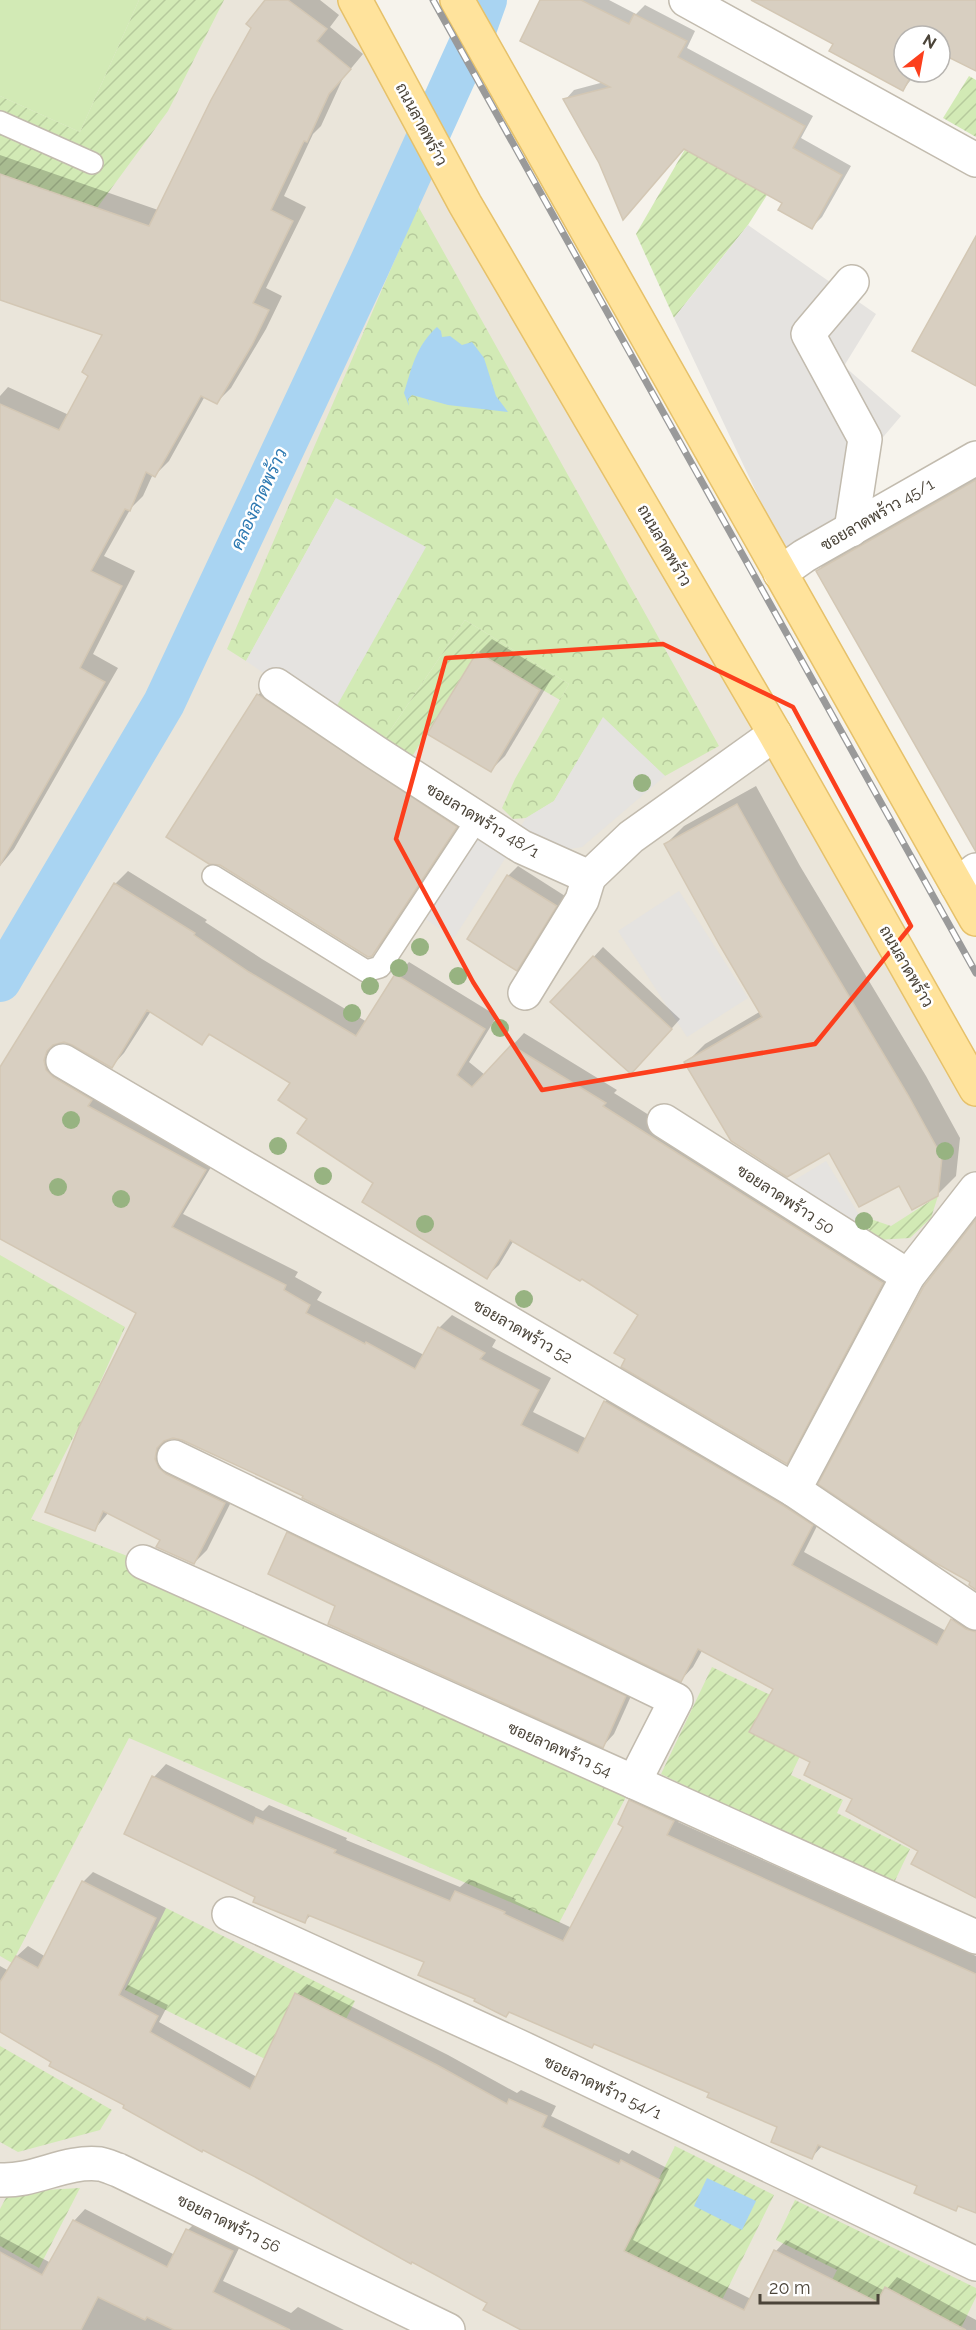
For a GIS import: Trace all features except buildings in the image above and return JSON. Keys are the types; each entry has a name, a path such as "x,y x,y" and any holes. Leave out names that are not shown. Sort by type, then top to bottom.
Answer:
{"main road":[{"name":"ถนนลาดพร้าว","path":"355,0 465,204 775,734 976,1089"},
{"path":"457,0 780,573 967,878 976,919"}],"street":[{"path":"686,0 976,160"},
{"path":"851,530 865,439 808,334 852,282"},
{"name":"ซอยลาดพร้าว 45/1","path":"780,573 804,556 976,458"},
{"name":"ซอยลาดพร้าว 48/1","path":"276,684 375,752 522,847 589,877"},
{"path":"525,993 582,900 589,877 631,837 775,734"},
{"name":"ซอยลาดพร้าว 52","path":"63,1061 794,1491 976,1613"},
{"name":"ซอยลาดพร้าว 50","path":"664,1121 908,1276"},
{"path":"794,1491 908,1276 976,1189"},
{"path":"174,1457 676,1700 634,1782"},
{"name":"ซอยลาดพร้าว 54","path":"142,1562 976,1937"},
{"name":"ซอยลาดพร้าว 54/1","path":"229,1914 518,2046 976,2264"},
{"name":"ซอยลาดพร้าว 56","path":"0,2180 14,2181 80,2164 100,2164 118,2170 448,2330"}],"lane":[{"path":"0,122 92,163"},
{"path":"213,876 366,971 374,970 380,967 478,818"}],"highlighted area":[{"path":"663,644 793,707 911,926 815,1044 542,1090 473,982 396,839 446,658"}],"shaded area":[{"path":"0,0 355,0 976,1089 976,2330 0,2330"},
{"path":"748,225 876,314 844,366 901,416 856,469 874,506 786,555 674,318"},
{"path":"336,498 426,547 330,718 246,661"},
{"path":"603,717 665,776 582,847 559,851 517,832 526,818 554,801"},
{"path":"460,827 506,857 454,938 407,907"},
{"path":"679,891 748,998 687,1037 618,931"},
{"path":"826,1161 871,1234 788,1184"}],"green space":[{"path":"0,0 139,0 80,132 0,96"},
{"path":"139,0 224,0 168,111 97,208 0,174 0,96 80,132"},
{"path":"969,76 976,80 976,137 943,118"},
{"path":"691,139 767,195 748,225 674,318 636,234"},
{"path":"418,206 719,746 665,776 603,718 554,801 526,818 513,819 502,808 515,779 569,684 465,620 377,750 330,718 336,498 246,661 227,649"},
{"path":"465,620 569,684 560,700 477,652 405,768 377,750"},
{"path":"938,1196 931,1218 910,1238 877,1240 856,1214 891,1226"},
{"path":"0,1255 125,1327 89,1407 31,1519 143,1562 634,1782 559,1923 129,1738 12,1963 0,1956"},
{"path":"712,1667 818,1718 791,1775 843,1800 837,1813 910,1849 892,1887 661,1774"},
{"path":"166,1908 355,2001 314,2083 125,1990"},
{"path":"0,2046 112,2110 100,2130 18,2152 0,2142"},
{"path":"675,2146 774,2195 722,2300 636,2293 589,2223 628,2242"},
{"path":"80,2188 39,2268 0,2246 0,2209 9,2192"},
{"path":"795,2200 976,2288 976,2297 960,2330 826,2292 837,2270 776,2240"}],"water":[{"path":"437,327 442,337 450,336 462,345 472,342 484,358 496,396 508,412 448,405 412,395 408,399 409,406 404,393 412,366 419,349"},
{"path":"707,2178 756,2201 742,2230 694,2206"}],"waterway":[{"name":"คลองลาดพร้าว","path":"0,981 164,703 369,266 472,39 486,0"}],"railway":[{"path":"433,0 976,973"}]}
